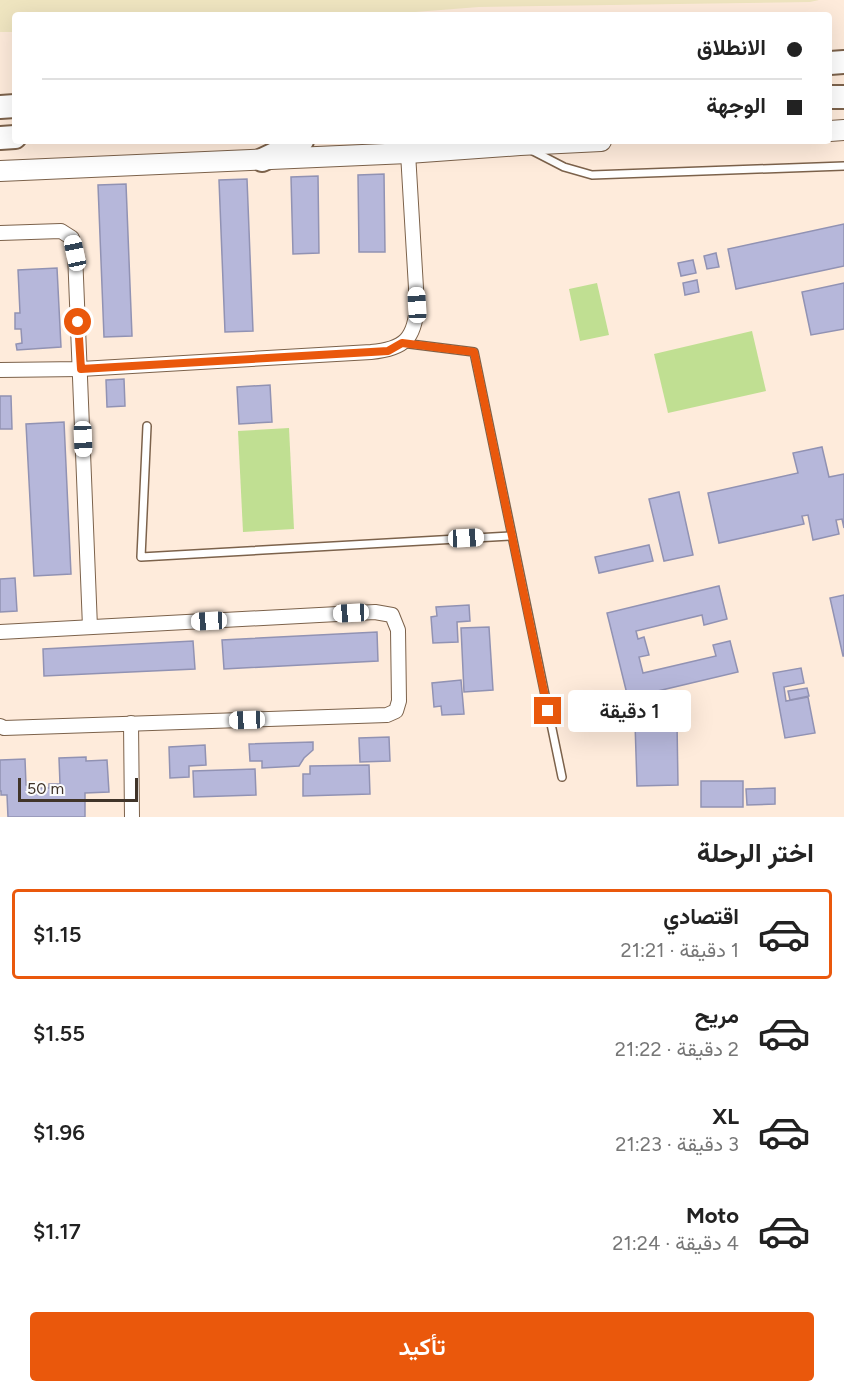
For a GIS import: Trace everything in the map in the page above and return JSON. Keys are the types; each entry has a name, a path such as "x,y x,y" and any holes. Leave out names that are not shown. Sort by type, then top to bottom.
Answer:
{"main road":[{"path":"262,160 296,144"}],"street":[{"path":"0,171 408,153 540,144"},
{"path":"0,370 81,369 388,351 410,335 416,323 417,305 408,153"},
{"path":"0,233 61,231 72,238 75,253 81,369 90,627"},
{"path":"0,632 375,612 392,615 398,630 399,701 396,711 387,716 3,728 0,726"},
{"path":"131,723 132,817"}],"lane":[{"path":"519,145 564,167 592,175 844,166"},
{"path":"402,343 474,352 561,777"},
{"path":"147,426 141,557 512,536"}],"green space":[{"path":"597,283 609,335 580,341 569,289"},
{"path":"752,331 766,391 668,413 654,354"},
{"path":"289,428 294,529 243,532 238,431"}],"sand":[{"path":"0,0 819,0 810,2 479,7 415,12 12,12 12,32 0,32"}],"building":[{"path":"384,174 385,252 359,252 358,175"},
{"path":"318,176 319,253 293,254 291,177"},
{"path":"247,179 253,331 225,332 219,180"},
{"path":"126,184 132,336 104,337 98,185"},
{"path":"844,224 844,266 736,289 728,249"},
{"path":"716,253 719,267 707,269 704,256"},
{"path":"693,260 696,273 681,276 678,263"},
{"path":"57,268 61,347 17,350 16,344 22,343 21,329 15,329 15,313 20,313 18,270"},
{"path":"697,280 699,292 685,295 683,283"},
{"path":"844,283 844,329 811,335 802,292"},
{"path":"124,379 125,406 107,407 106,380"},
{"path":"270,385 272,422 239,424 237,387"},
{"path":"0,396 11,396 12,429 0,429"},
{"path":"64,422 71,574 34,576 26,424"},
{"path":"822,447 829,477 844,474 844,528 842,519 836,520 839,534 813,540 808,515 802,516 804,524 719,543 708,493 798,473 793,453"},
{"path":"679,492 693,555 664,561 649,499"},
{"path":"649,545 653,561 599,573 595,557"},
{"path":"15,578 17,611 0,612 0,579"},
{"path":"719,586 727,619 704,625 702,615 636,631 638,639 644,637 649,655 639,657 643,673 716,656 713,645 730,641 738,672 628,698 607,613"},
{"path":"844,595 844,656 843,656 830,598"},
{"path":"469,605 470,621 457,622 458,642 433,643 431,617 437,616 436,607"},
{"path":"489,627 493,690 464,692 461,628"},
{"path":"377,632 378,661 224,669 222,640"},
{"path":"193,641 195,669 44,676 43,649"},
{"path":"801,668 804,683 784,687 786,701 808,697 815,733 785,738 773,673"},
{"path":"461,680 464,714 442,715 441,706 434,707 432,683"},
{"path":"807,688 809,696 790,700 788,691"},
{"path":"635,723 677,723 678,785 637,786"},
{"path":"389,737 390,761 360,762 359,738"},
{"path":"313,742 313,750 299,766 262,768 262,761 250,761 249,744"},
{"path":"205,745 206,765 189,766 189,777 170,778 169,747"},
{"path":"86,757 86,761 107,760 109,792 85,793 85,817 8,817 7,795 1,795 0,791 0,760 25,759 26,785 34,785 34,788 49,788 49,784 60,784 59,758"},
{"path":"369,765 370,794 303,796 303,774 310,774 310,766"},
{"path":"255,769 256,795 194,797 193,771"},
{"path":"701,781 743,781 743,807 701,807"},
{"path":"775,788 775,804 747,805 746,789"}],"route":[{"path":"78,322 81,369 388,351 402,343 474,352 548,711"}]}
